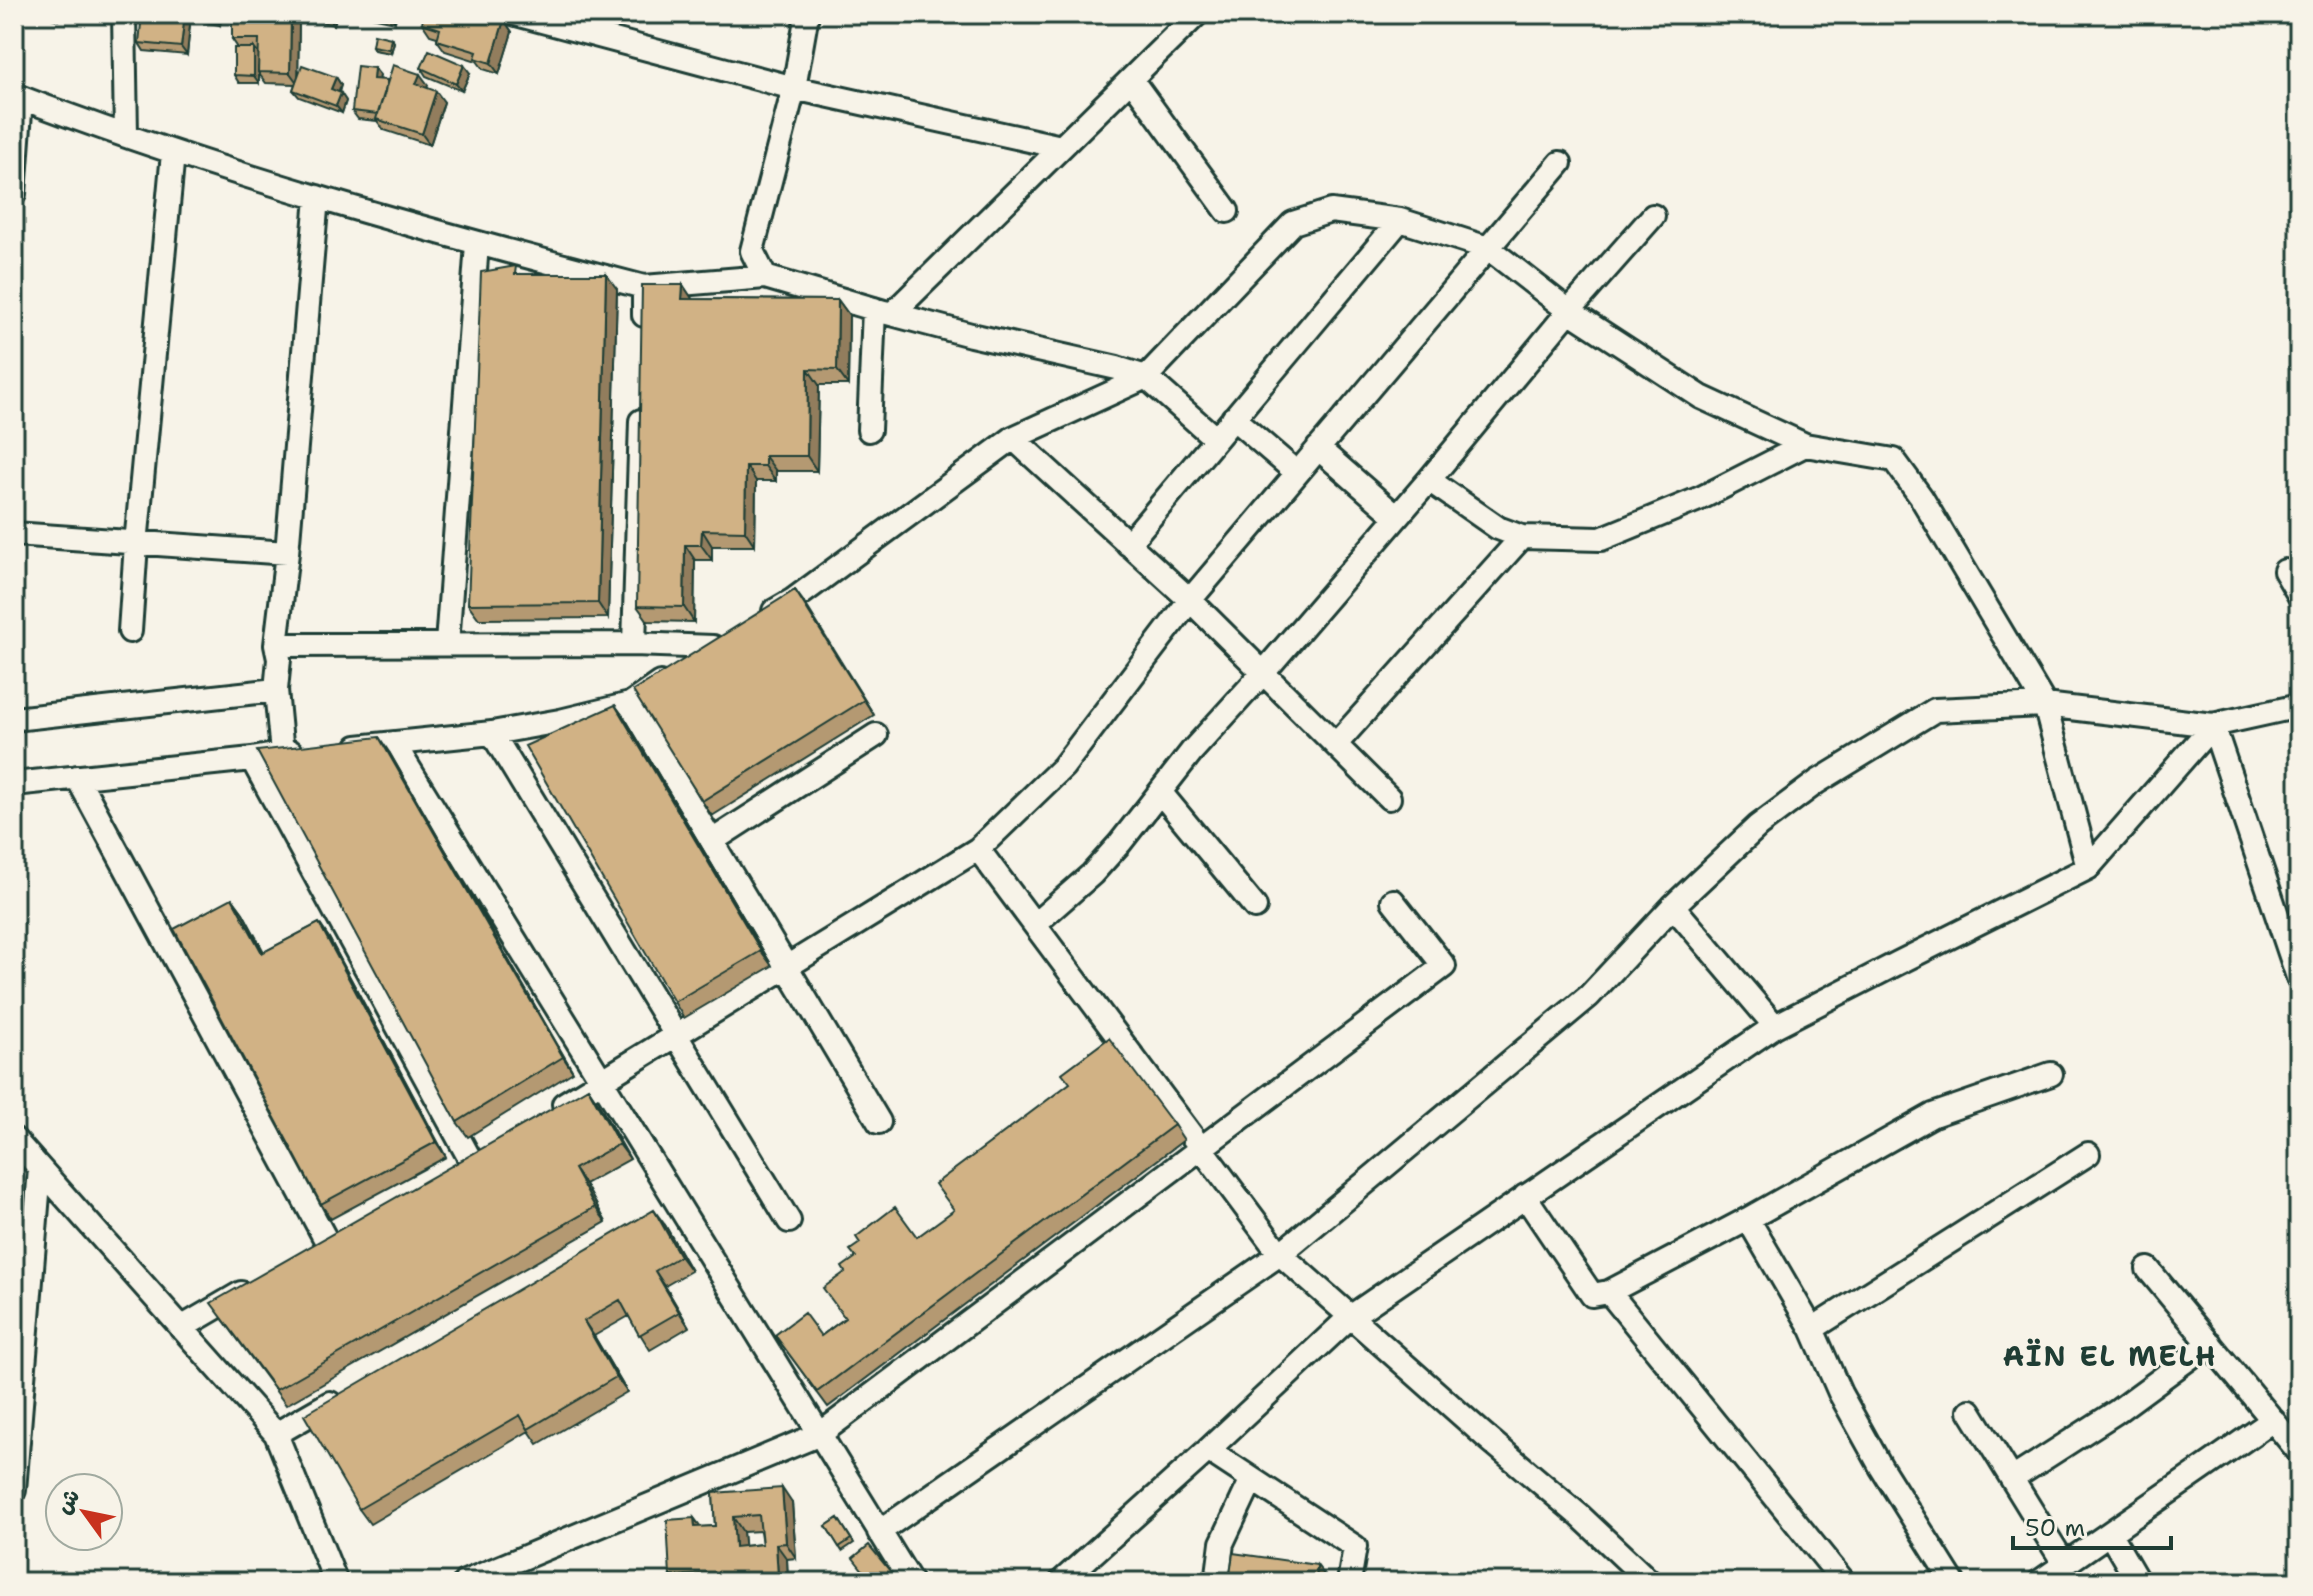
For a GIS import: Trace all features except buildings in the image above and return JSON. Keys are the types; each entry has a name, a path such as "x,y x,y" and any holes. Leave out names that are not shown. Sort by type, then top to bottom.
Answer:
{"street":[{"path":"124,14 126,135"},
{"path":"516,14 794,88 1061,147"},
{"path":"765,277 752,251 794,88 807,14"},
{"path":"869,430 884,311 1061,147 1197,14"},
{"path":"1131,79 1227,211"},
{"path":"14,194 18,96 173,153 317,197 477,244 644,287 765,277 971,335 1117,368 1146,377 1216,439"},
{"path":"130,631 173,153"},
{"path":"549,1112 978,849 1063,767 1190,600 1560,163"},
{"path":"282,753 276,690 279,659 276,645 287,553 317,197"},
{"path":"753,623 793,600 1013,438 1146,377 1293,223 1331,211 1400,220 1488,248 1569,311 1701,397 1805,445 1894,460 1921,497 2045,705 2088,868"},
{"path":"1035,924 1092,874 1192,751 1263,673 1653,216"},
{"path":"1128,544 1400,220"},
{"path":"447,644 477,244"},
{"path":"643,333 644,287"},
{"path":"634,644 641,395"},
{"path":"1233,418 1297,473"},
{"path":"1013,438 1190,600 1389,798"},
{"path":"1429,480 1498,528 1522,537 1601,539 1701,498 1805,445"},
{"path":"1318,448 1397,517"},
{"path":"14,534 287,553"},
{"path":"1336,744 1522,537"},
{"path":"2285,571 2299,595"},
{"path":"276,645 720,643 630,704 492,733 338,748"},
{"path":"14,719 276,690"},
{"path":"630,704 879,1122"},
{"path":"879,1532 1280,1254 1589,996 1673,906 1758,826 1817,782 1935,710 2045,705 2213,725 2299,706"},
{"path":"1061,1582 1350,1317 1775,1026 2088,868 2213,725"},
{"path":"2213,725 2299,980"},
{"path":"492,733 789,1221"},
{"path":"712,841 876,735"},
{"path":"394,744 602,1081 670,1204 820,1434 911,1582"},
{"path":"14,784 310,751"},
{"path":"252,759 470,1159"},
{"path":"77,777 327,1242"},
{"path":"1160,792 1255,907"},
{"path":"978,849 1280,1254 1580,1516 1650,1582"},
{"path":"465,1582 820,1434 1444,966 1393,901"},
{"path":"1673,906 1775,1026"},
{"path":"1525,1196 1592,1295 1609,1292 1748,1219 1933,1115 2051,1074"},
{"path":"14,1139 276,1434 336,1582"},
{"path":"1812,1329 2088,1154"},
{"path":"14,1490 20,1357 40,1169"},
{"path":"1748,1219 1812,1329 1840,1393 1881,1467 1953,1582"},
{"path":"2148,1269 2299,1452"},
{"path":"181,1328 261,1281"},
{"path":"1609,1292 1844,1582"},
{"path":"2012,1479 2116,1412 2210,1343"},
{"path":"276,1434 345,1394"},
{"path":"1970,1411 2065,1565"},
{"path":"2039,1582 2273,1420"},
{"path":"1208,1450 1355,1547 1349,1582"},
{"path":"1217,1582 1222,1543 1252,1479"},
{"path":"2110,1534 2138,1582"}],"district":[{"name":"AÏN EL MELH","path":"2110,1356"}]}
